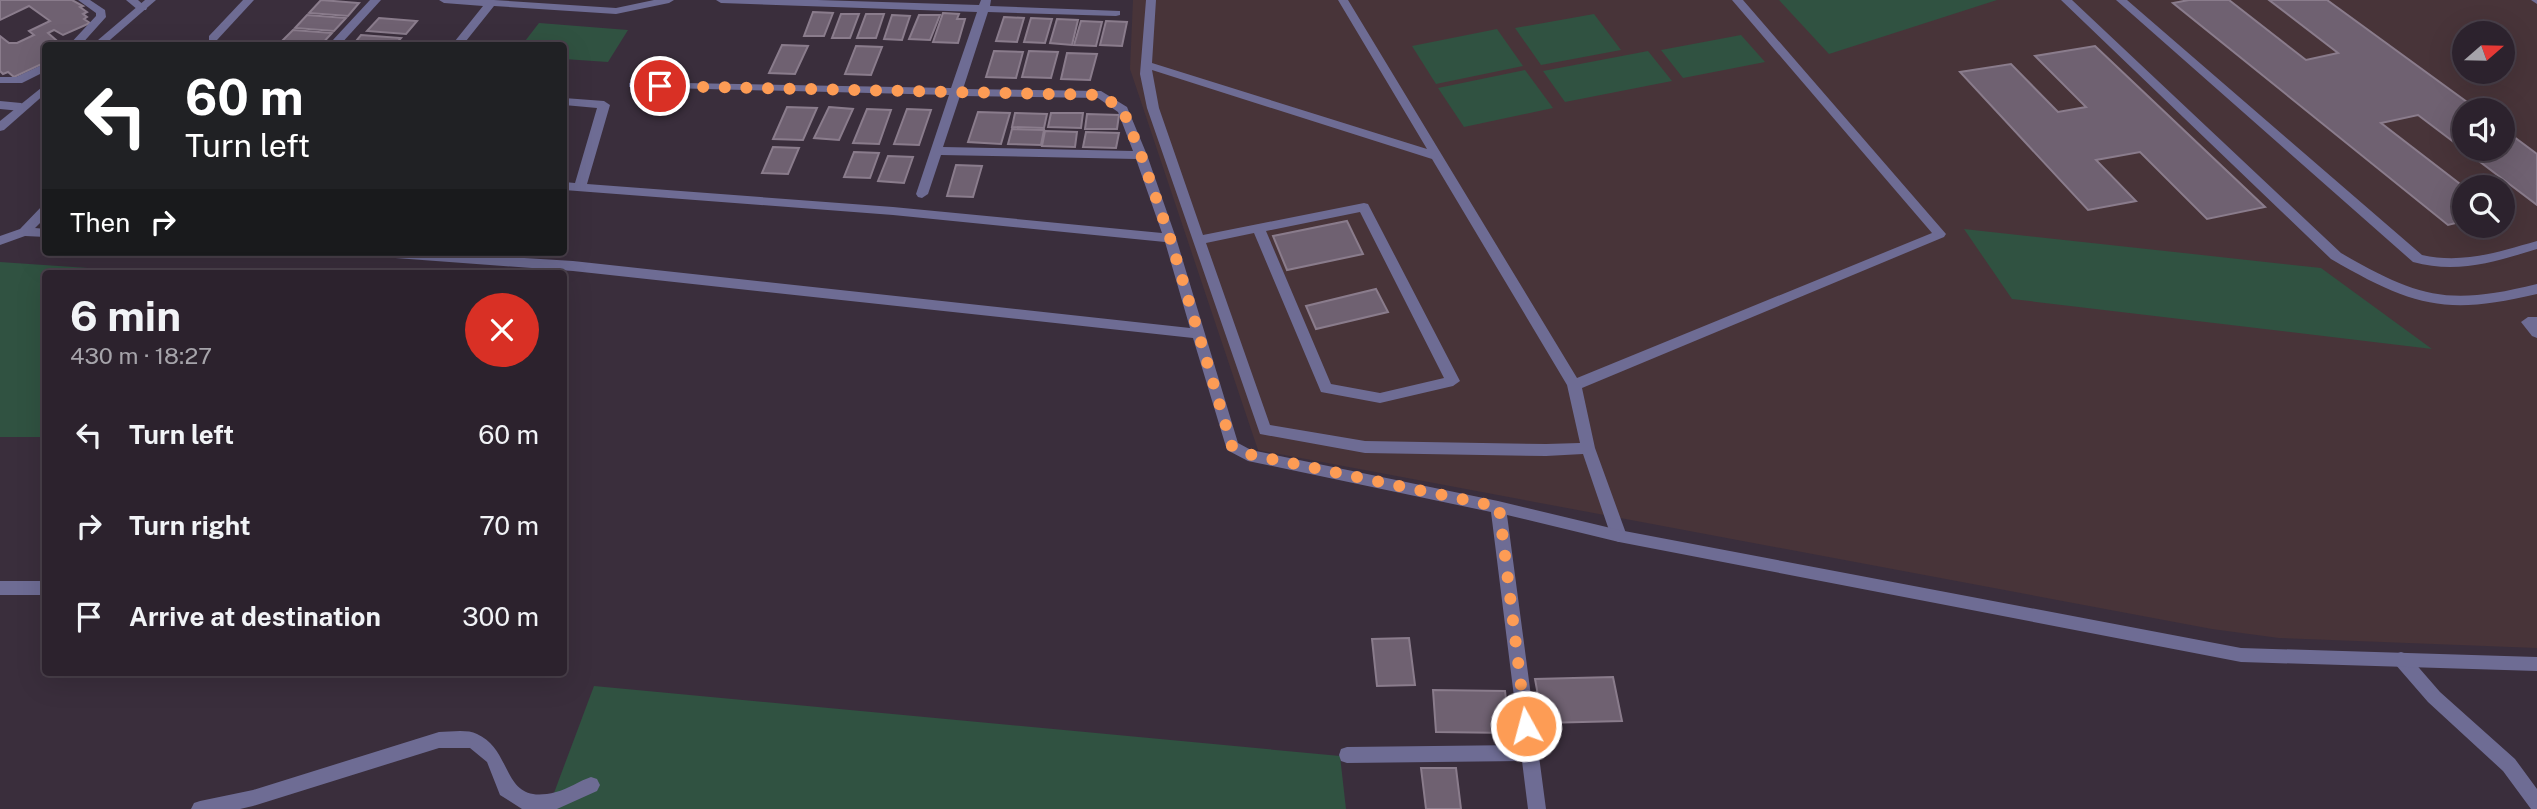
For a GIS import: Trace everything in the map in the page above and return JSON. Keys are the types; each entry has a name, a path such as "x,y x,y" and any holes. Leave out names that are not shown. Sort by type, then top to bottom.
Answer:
{"street":[{"path":"77,42 101,17 101,12 83,0"},
{"path":"131,0 147,4"},
{"path":"213,38 248,0"},
{"path":"337,42 376,0"},
{"path":"444,0 616,11 669,0"},
{"path":"721,0 985,4 1116,13"},
{"path":"1151,0 1147,65 1153,108 1265,430 1365,447 1546,450 1588,448"},
{"path":"1343,0 1574,385 1588,448 1619,536"},
{"path":"1574,385 1940,234 1737,0"},
{"path":"2066,0 2336,256 2377,281 2418,299 2461,303 2494,301 2537,289"},
{"path":"2121,0 2418,259 2443,266 2466,265 2537,246"},
{"path":"459,42 491,3"},
{"path":"101,42 147,4"},
{"path":"922,194 985,4"},
{"path":"1147,65 1436,156"},
{"path":"0,80 18,81 42,68"},
{"path":"633,85 955,94 1101,95 1123,110 1170,238 1232,446 1248,454 1499,507 1619,536 2241,655 2537,664"},
{"path":"0,127 42,90"},
{"path":"567,102 604,105 580,187"},
{"path":"0,105 21,107"},
{"path":"936,151 1141,155"},
{"path":"567,186 893,211 1170,238"},
{"path":"1199,240 1364,206 1453,381 1380,398 1326,388 1258,228"},
{"path":"24,232 42,213"},
{"path":"0,241 24,232 42,233"},
{"path":"420,256 573,266 1199,334"},
{"path":"2537,322 2528,322 2537,333"},
{"path":"1499,507 1537,809"},
{"path":"0,588 42,588"},
{"path":"2401,659 2434,696 2508,765 2537,803"},
{"path":"200,809 253,798 439,740 474,740 493,757 506,789 525,802 556,801 591,785"},
{"path":"1347,755 1530,753"}],"shaded area":[{"path":"1133,0 2537,0 2537,648 2279,638 2212,629 1258,450 1130,69"}],"green space":[{"path":"1779,0 1997,0 1829,54"},
{"path":"1594,14 1621,50 1541,65 1515,28"},
{"path":"539,23 628,30 608,62 567,59 567,42 524,42"},
{"path":"1497,29 1523,66 1436,84 1412,46"},
{"path":"1741,35 1765,62 1683,78 1661,50"},
{"path":"1648,51 1672,81 1565,102 1543,71"},
{"path":"1525,70 1553,108 1464,127 1438,88"},
{"path":"1964,229 2321,268 2432,349 2012,299"},
{"path":"0,262 117,270 42,270 42,437 0,437"},
{"path":"594,686 1340,756 1346,809 548,809"}],"building":[{"path":"0,0 72,0 83,6 80,7 87,12 83,14 87,17 84,19 90,23 63,35 54,30 48,33 58,42 42,42 42,64 14,77 8,72 3,74 0,71 0,36 9,43 17,43 34,35 29,31 50,21 29,6 0,20"},
{"path":"321,0 359,3 348,16 309,13"},
{"path":"2189,0 2229,0 2306,60 2338,53 2269,0 2327,0 2462,98 2452,98 2452,141 2418,115 2381,123 2452,178 2452,224 2448,225 2173,3"},
{"path":"813,12 833,13 824,36 804,36"},
{"path":"943,13 959,14 957,19 965,19 958,43 933,42"},
{"path":"841,14 859,14 850,38 832,38"},
{"path":"866,14 884,14 876,38 857,38"},
{"path":"307,15 346,18 334,31 295,28"},
{"path":"892,15 910,16 902,40 884,39"},
{"path":"919,15 940,15 930,40 909,39"},
{"path":"1004,17 1024,18 1017,42 996,41"},
{"path":"379,18 417,21 406,34 367,31"},
{"path":"1031,18 1052,19 1045,43 1024,42"},
{"path":"1057,19 1078,20 1072,45 1050,43"},
{"path":"1081,21 1102,22 1096,46 1074,45"},
{"path":"1106,21 1127,22 1122,46 1100,45"},
{"path":"293,30 332,33 324,42 281,42"},
{"path":"361,35 401,38 398,42 355,42"},
{"path":"782,45 808,46 795,74 769,73"},
{"path":"856,46 882,47 871,75 845,74"},
{"path":"2095,46 2265,207 2207,219 2140,152 2096,160 2136,201 2088,210 1960,72 2011,64 2058,112 2086,107 2035,56"},
{"path":"994,51 1023,52 1016,78 986,77"},
{"path":"1029,51 1058,52 1051,78 1022,77"},
{"path":"1067,53 1097,54 1090,80 1061,79"},
{"path":"787,107 817,108 803,140 773,139"},
{"path":"829,107 853,109 839,140 814,138"},
{"path":"867,109 891,110 879,144 853,143"},
{"path":"907,109 931,110 919,145 894,144"},
{"path":"978,112 1010,113 1001,144 968,142"},
{"path":"1015,113 1047,114 1044,128 1012,127"},
{"path":"1051,113 1083,113 1081,128 1048,127"},
{"path":"1087,114 1119,115 1117,129 1085,129"},
{"path":"1012,129 1044,130 1041,145 1008,144"},
{"path":"1045,131 1077,132 1075,147 1042,146"},
{"path":"1086,132 1119,133 1116,148 1083,147"},
{"path":"2515,138 2537,154 2537,205 2515,188 2515,175 2497,175 2479,161 2515,161"},
{"path":"773,147 799,148 788,174 762,173"},
{"path":"854,152 879,153 870,178 844,177"},
{"path":"888,156 913,157 904,183 878,181"},
{"path":"956,165 982,166 973,197 947,196"},
{"path":"1347,221 1363,254 1287,270 1273,236"},
{"path":"1376,289 1388,312 1316,329 1306,306"},
{"path":"1409,638 1415,685 1377,686 1372,639"},
{"path":"1613,677 1622,721 1543,723 1535,679"},
{"path":"1433,690 1505,691 1510,733 1436,732"},
{"path":"1421,768 1456,768 1461,809 1426,809"}],"route":[{"path":"660,86 1101,95 1123,110 1170,238 1232,446 1248,454 1499,507 1526,726"}]}
